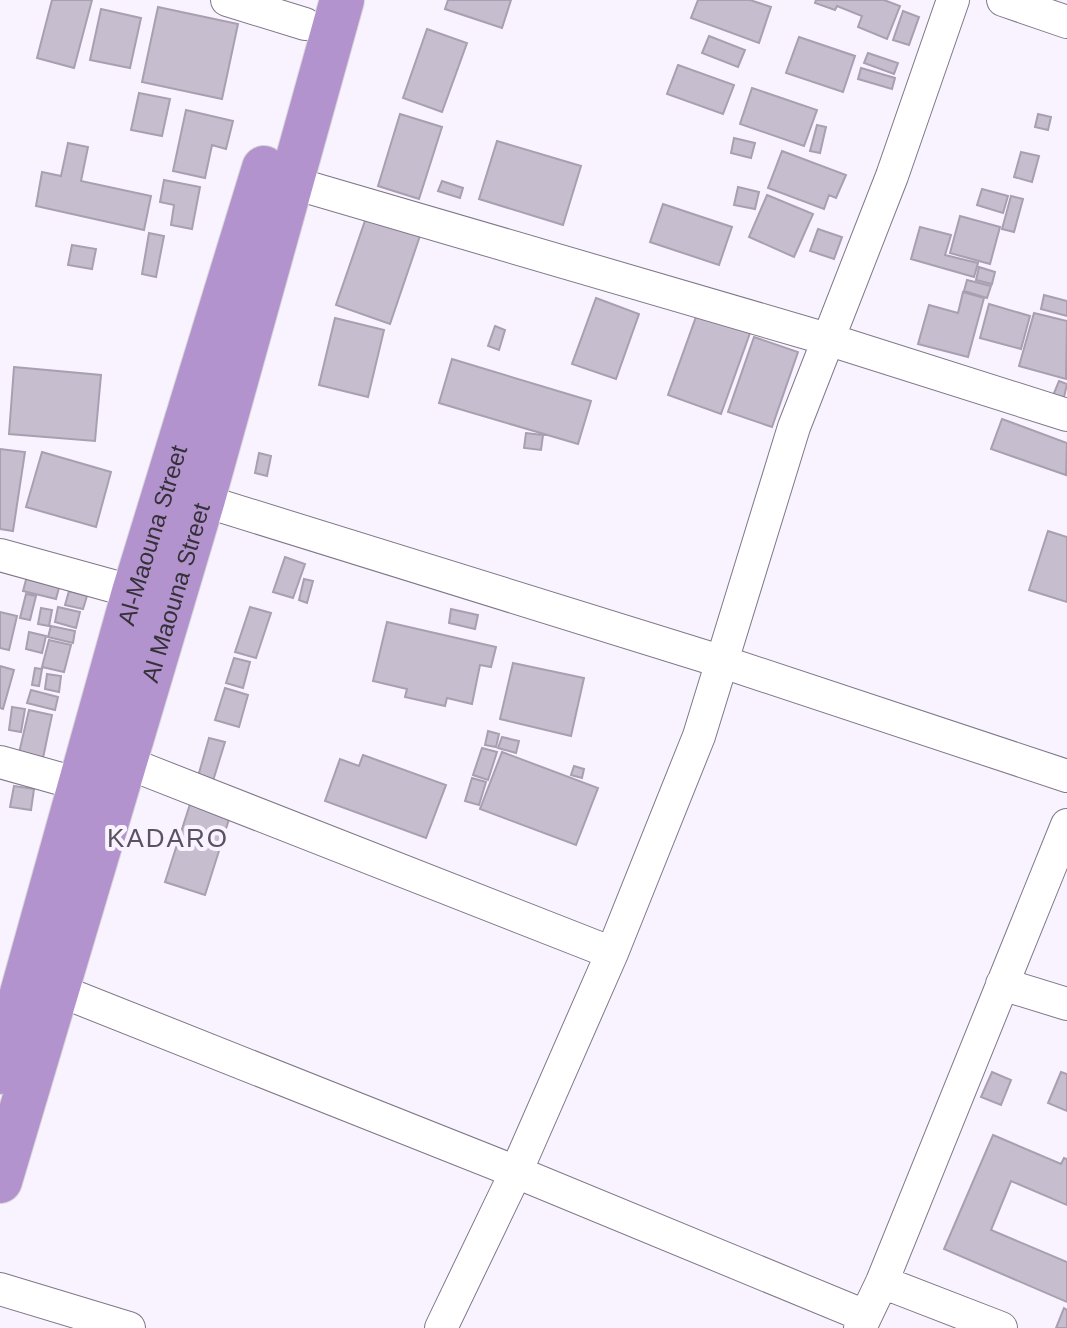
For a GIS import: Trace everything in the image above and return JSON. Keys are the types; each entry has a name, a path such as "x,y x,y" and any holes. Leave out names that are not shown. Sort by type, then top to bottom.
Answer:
{"highway":[{"name":"Al Maouna Street","path":"0,1181 13,1066 28,980 125,762 184,494 290,182 342,0"},
{"name":"Al-Maouna Street","path":"28,980 79,784 134,592 184,494 308,12"}],"street":[{"path":"227,0 308,12"},
{"path":"441,1328 516,1172 612,953 699,736 776,480 827,339 892,176 953,0"},
{"path":"1003,0 1067,22"},
{"path":"290,182 827,339 1067,415"},
{"path":"184,494 723,662 1067,776"},
{"path":"0,555 134,592"},
{"path":"0,762 79,784"},
{"path":"125,762 612,953"},
{"path":"28,980 516,1172 862,1322 882,1282 1067,825"},
{"path":"1002,984 1067,1004"},
{"path":"882,1282 1001,1328"},
{"path":"0,1289 129,1328"}],"building":[{"path":"52,0 92,0 74,68 37,58"},
{"path":"448,0 511,0 502,28 445,9"},
{"path":"698,0 750,0 771,7 759,43 691,18"},
{"path":"816,0 884,0 900,6 887,39 858,27 862,16 837,6 835,10 815,3"},
{"path":"158,7 238,24 222,99 142,82"},
{"path":"101,9 141,18 130,68 90,60"},
{"path":"903,11 919,17 909,45 893,40"},
{"path":"427,29 467,43 442,112 403,98"},
{"path":"709,36 745,50 738,67 702,53"},
{"path":"799,37 855,56 843,92 786,73"},
{"path":"868,53 898,63 894,74 864,63"},
{"path":"678,65 734,85 723,114 667,94"},
{"path":"861,68 895,78 892,89 858,79"},
{"path":"752,88 817,110 804,146 740,124"},
{"path":"139,93 170,99 162,136 131,130"},
{"path":"186,110 233,121 226,149 212,145 205,178 173,171"},
{"path":"400,114 442,127 419,199 378,186"},
{"path":"1038,114 1051,117 1048,130 1035,127"},
{"path":"817,125 826,127 820,153 810,151"},
{"path":"734,138 755,143 751,158 731,153"},
{"path":"497,141 581,166 563,225 479,199"},
{"path":"68,143 88,147 81,181 151,196 144,230 36,206 42,172 61,176"},
{"path":"782,151 846,175 836,198 829,195 824,209 768,188"},
{"path":"1021,152 1039,156 1032,182 1014,177"},
{"path":"164,180 200,187 192,229 171,225 174,205 160,202"},
{"path":"442,181 463,188 460,198 438,191"},
{"path":"738,187 759,192 755,209 734,205"},
{"path":"982,189 1008,196 1003,213 977,205"},
{"path":"767,195 813,214 794,257 749,237"},
{"path":"1011,196 1023,199 1014,232 1002,229"},
{"path":"663,204 732,227 719,265 650,242"},
{"path":"368,212 422,230 390,324 336,305"},
{"path":"960,216 1000,227 990,264 950,253"},
{"path":"920,227 951,235 945,255 978,263 974,277 911,259"},
{"path":"818,229 842,237 834,259 810,251"},
{"path":"149,233 164,236 156,277 142,274"},
{"path":"72,245 96,249 92,269 68,265"},
{"path":"979,267 995,272 992,284 976,280"},
{"path":"967,280 991,286 987,298 964,291"},
{"path":"963,292 984,298 968,357 918,344 929,305 958,313"},
{"path":"1044,295 1067,301 1067,316 1041,309"},
{"path":"596,298 639,314 616,379 572,364"},
{"path":"989,304 1030,316 1021,349 980,338"},
{"path":"1034,313 1067,321 1066,379 1019,366"},
{"path":"697,314 750,333 721,414 668,395"},
{"path":"335,318 384,330 368,397 319,385"},
{"path":"495,326 505,330 499,350 488,346"},
{"path":"754,337 798,352 772,427 728,412"},
{"path":"452,359 591,401 578,444 439,403"},
{"path":"14,367 101,375 95,441 9,434"},
{"path":"1059,381 1067,384 1063,402 1052,398"},
{"path":"1002,419 1067,443 1066,475 991,449"},
{"path":"526,433 543,435 541,450 524,448"},
{"path":"0,449 25,452 13,531 0,529"},
{"path":"42,452 111,472 96,527 26,507"},
{"path":"259,453 271,456 267,476 255,473"},
{"path":"1048,531 1067,537 1067,602 1029,590"},
{"path":"285,557 305,564 293,598 273,592"},
{"path":"27,576 60,584 56,599 23,591"},
{"path":"304,579 313,581 307,603 299,600"},
{"path":"69,591 87,596 83,609 65,605"},
{"path":"26,594 36,596 30,620 20,618"},
{"path":"58,607 80,612 76,628 55,622"},
{"path":"250,607 271,613 256,658 235,652"},
{"path":"41,608 52,610 49,626 38,624"},
{"path":"451,609 478,615 475,629 449,623"},
{"path":"0,612 17,616 9,650 0,648"},
{"path":"387,622 496,647 491,667 480,665 472,704 447,698 445,706 405,697 407,689 373,681"},
{"path":"51,626 75,631 73,643 48,637"},
{"path":"29,632 46,636 42,653 26,649"},
{"path":"49,640 71,645 64,672 42,667"},
{"path":"234,658 250,662 243,688 226,683"},
{"path":"513,663 584,678 571,736 500,719"},
{"path":"0,666 14,670 3,709 0,708"},
{"path":"35,668 42,669 39,686 32,685"},
{"path":"47,674 61,676 59,692 45,689"},
{"path":"225,688 248,695 239,727 215,720"},
{"path":"31,690 58,697 55,710 27,703"},
{"path":"12,707 25,709 21,732 9,730"},
{"path":"29,710 52,715 43,758 19,753"},
{"path":"488,731 499,734 496,747 485,745"},
{"path":"502,737 519,741 516,753 498,748"},
{"path":"209,738 225,742 212,784 197,780"},
{"path":"482,748 497,752 488,780 473,775"},
{"path":"502,752 598,788 576,845 480,809"},
{"path":"363,755 446,785 426,838 325,801 340,759 359,766"},
{"path":"574,766 584,769 582,778 571,775"},
{"path":"472,778 486,782 479,805 465,801"},
{"path":"14,786 34,789 31,810 10,807"},
{"path":"191,801 231,813 205,895 165,882"},
{"path":"992,1072 1011,1080 1001,1105 981,1097"},
{"path":"1061,1072 1067,1074 1067,1111 1048,1103"},
{"path":"993,1135 1061,1164 1064,1158 1067,1159 1067,1205 1011,1181 991,1230 1067,1262 1067,1302 944,1249"},
{"path":"1064,1308 1067,1310 1067,1328 1056,1328"}],"district":[{"name":"KADARO","path":"168,838"}]}
